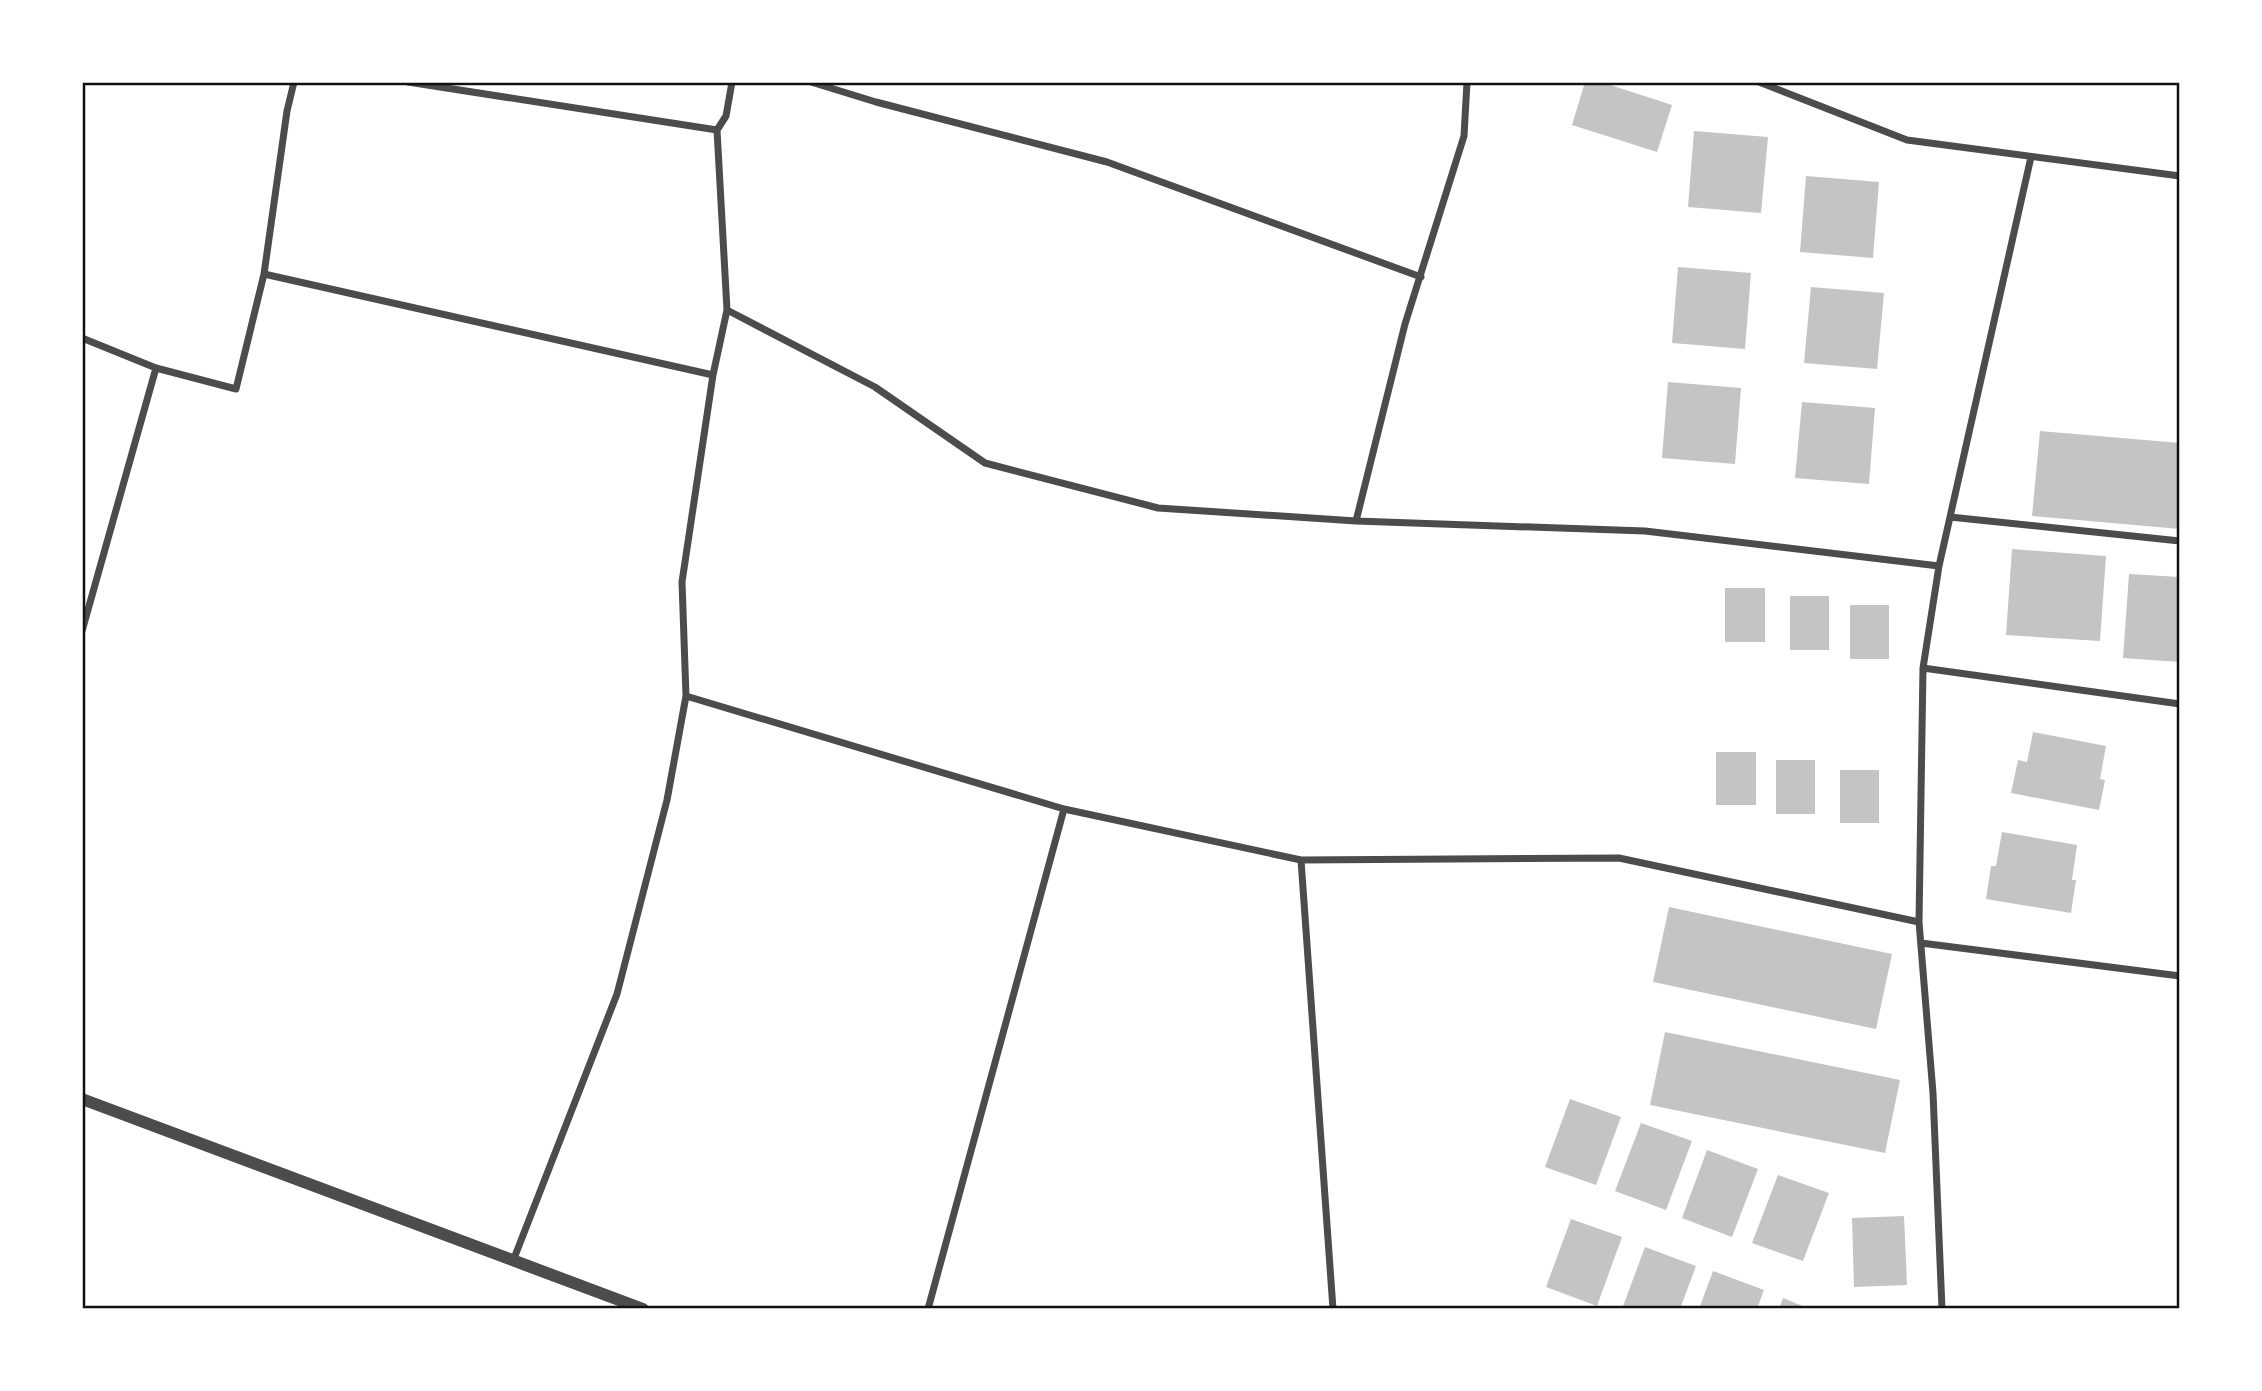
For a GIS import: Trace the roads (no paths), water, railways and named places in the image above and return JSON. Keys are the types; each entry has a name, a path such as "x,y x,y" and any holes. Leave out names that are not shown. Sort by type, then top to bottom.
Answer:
{"street":[{"path":"82,338 156,368 236,389 264,274 287,111 295,82"},
{"path":"408,82 718,130"},
{"path":"513,1261 617,994 667,800 686,695 682,582 713,374 727,310 718,130 726,116 732,82"},
{"path":"811,82 876,102 1107,162 1421,277"},
{"path":"1356,520 1405,324 1464,136 1467,82"},
{"path":"1759,82 1907,140 2180,176"},
{"path":"1942,1309 1933,1093 1919,922 1923,668 1939,566 2031,157"},
{"path":"264,274 713,374"},
{"path":"727,310 875,387 985,463 1158,509 1645,531 1939,566"},
{"path":"82,631 156,368"},
{"path":"1950,517 2180,541"},
{"path":"1923,668 2180,704"},
{"path":"686,695 1064,809 1301,860 1619,858 1919,922"},
{"path":"928,1309 1064,809"},
{"path":"1301,860 1333,1309"},
{"path":"1921,943 2180,976"},
{"path":"82,1099 643,1309"}]}
